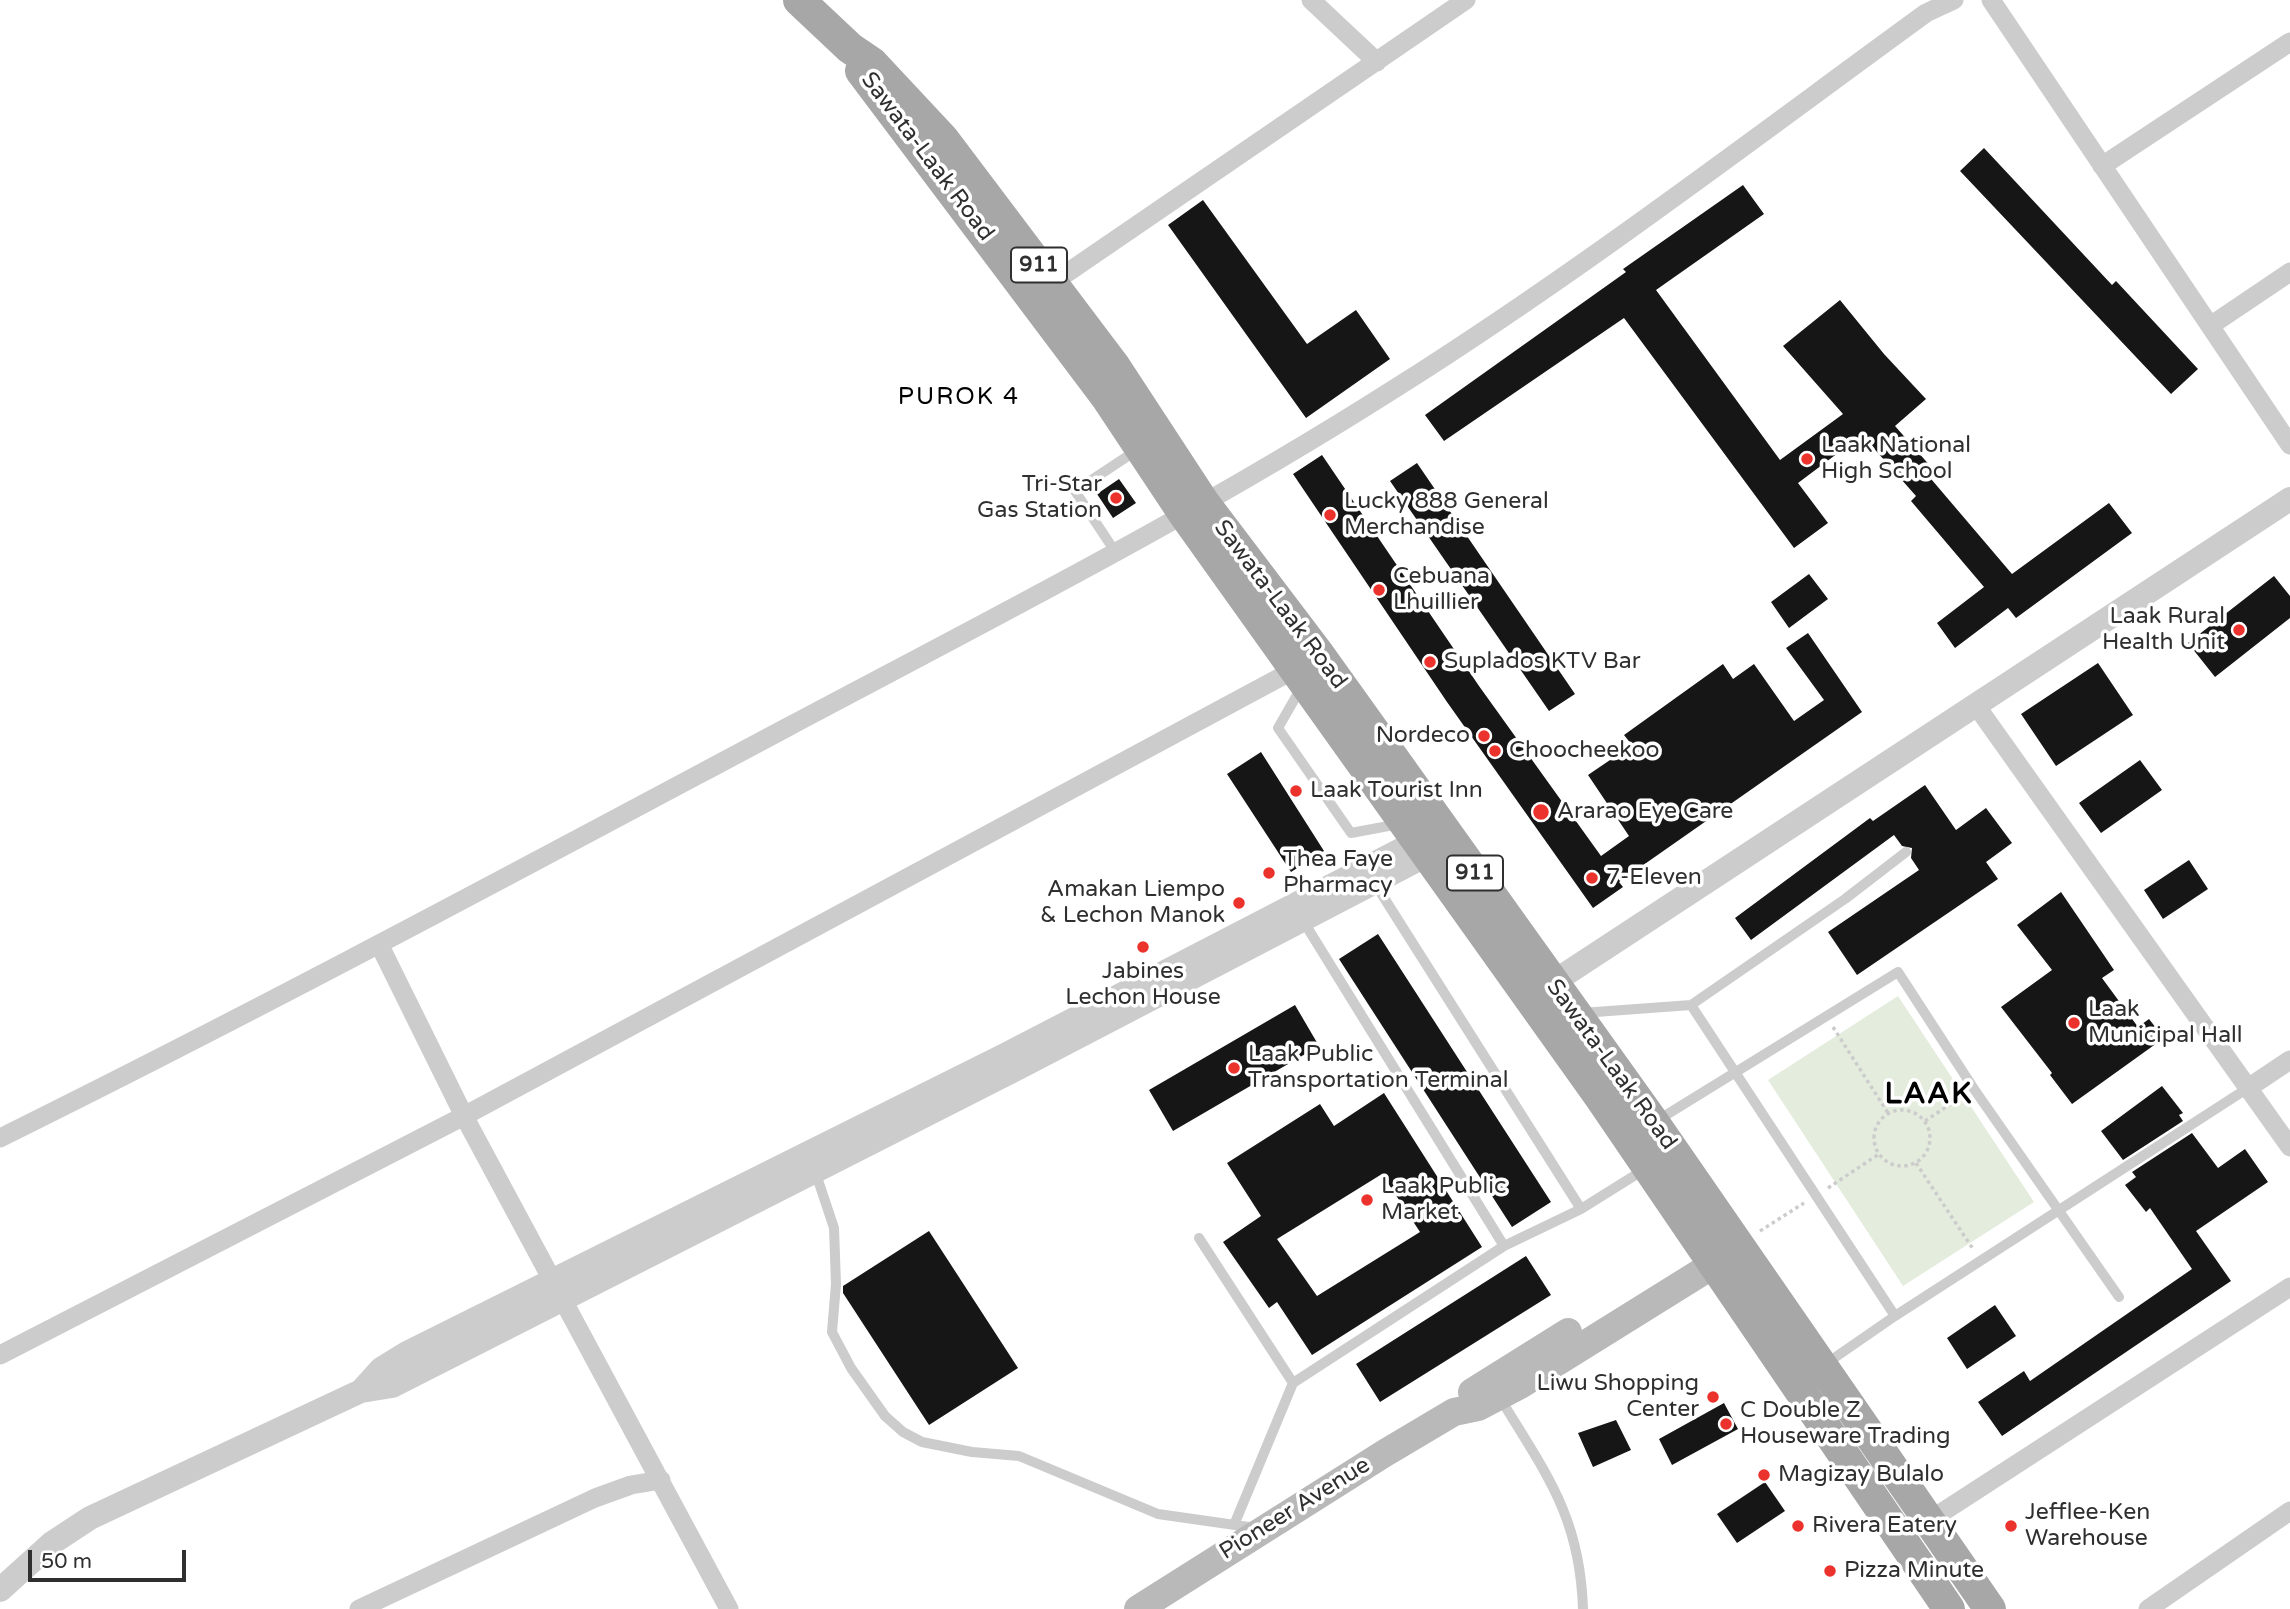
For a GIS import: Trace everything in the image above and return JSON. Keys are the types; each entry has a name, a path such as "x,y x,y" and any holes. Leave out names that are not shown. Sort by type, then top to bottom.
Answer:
{"main road":[{"name":"Sawata-Laak Road","path":"799,0 850,48 872,63 895,85 943,139 1043,290 1140,447 1194,509 1429,838 1647,1168 1721,1247 1821,1366 1990,1609"},
{"name":"Sawata-Laak Road","path":"1043,290 1115,367 1194,509"},
{"name":"Sawata-Laak Road","path":"1429,838 1552,983 1654,1123 1796,1385 1949,1609"},
{"name":"Pioneer Avenue","path":"1138,1609 1454,1412 1478,1406 1493,1388 1721,1247"}],"street":[{"path":"1311,0 1377,62"},
{"path":"1043,290 1465,0"},
{"path":"0,1138 380,946 1194,509 1394,389 1504,316 1746,146 1926,13 1954,0"},
{"path":"1991,0 2290,445"},
{"path":"2102,166 2290,42"},
{"path":"2210,326 2290,272"},
{"path":"1552,983 2290,499"},
{"path":"0,1355 464,1116 1307,669"},
{"path":"1975,704 2290,1147"},
{"path":"559,1289 1371,877 1429,838"},
{"path":"0,1590 52,1543 90,1518 361,1391 376,1373 396,1359 559,1289 814,1169 1299,914"},
{"path":"380,946 464,1116 729,1609"},
{"path":"2248,1088 2290,1060"},
{"path":"1900,1540 2290,1287"},
{"path":"359,1609 595,1498 631,1485 661,1480"},
{"path":"2148,1609 2290,1511"}],"lane":[{"path":"1116,553 1075,491 1140,447"},
{"path":"1307,669 1278,728 1351,833 1429,838"},
{"path":"1574,1014 1691,1005 1845,899 1906,852"},
{"path":"1371,877 1581,1209"},
{"path":"1299,914 1504,1246"},
{"path":"1654,1123 1898,972 1974,1089 2062,1210 2119,1297"},
{"path":"1691,1005 1895,1316"},
{"path":"1796,1385 1895,1316 2248,1088"},
{"path":"1234,1525 1293,1383 1504,1246 1581,1209 1647,1168"},
{"path":"814,1169 834,1228 836,1284 832,1332 852,1368 885,1416 922,1442 972,1452 1019,1456 1143,1510 1264,1529"},
{"path":"1199,1238 1293,1383"},
{"path":"1493,1388 1560,1496 1573,1531 1582,1573 1583,1609"}],"path":[{"path":"1826,1017 1888,1113"},
{"path":"1925,1121 1974,1089"},
{"path":"1906,1110 1925,1121 1931,1142 1928,1151 1916,1163 1900,1167 1879,1154 1874,1136 1876,1127 1888,1113 1906,1110"},
{"path":"1916,1163 1981,1262"}],"green space":[{"path":"1898,996 2034,1202 1903,1286 1768,1080"}],"building":[{"path":"1984,148 2112,285 2116,281 2198,369 2171,394 1960,171"},
{"path":"1743,185 1764,214 1656,290 1780,460 1843,414 1783,346 1840,300 1884,354 1926,399 1895,426 1932,468 1926,473 2012,574 2109,503 2132,533 2016,618 2008,608 1955,648 1937,623 1984,587 1911,501 1916,496 1862,435 1798,483 1828,523 1794,548 1624,318 1444,441 1425,415 1626,272 1623,269"},
{"path":"1203,200 1307,344 1356,310 1390,359 1306,418 1168,225"},
{"path":"1322,455 1479,686 1601,856 1629,836 1588,775 1632,745 1624,735 1723,664 1733,679 1754,664 1794,721 1824,700 1786,648 1808,633 1862,712 1619,882 1623,887 1593,908 1447,702 1293,474"},
{"path":"1417,463 1575,694 1549,711 1390,481"},
{"name":"Tri-Star Gas Station","path":"1119,479 1136,503 1113,518 1097,494"},
{"path":"1809,574 1828,599 1789,628 1771,602"},
{"name":"Laak Rural Health Unit","path":"2274,576 2290,596 2290,618 2215,677 2188,643"},
{"path":"2098,663 2133,715 2056,766 2021,714"},
{"path":"1261,752 1324,851 1291,872 1227,774"},
{"path":"2140,760 2162,790 2101,833 2079,803"},
{"path":"1925,785 1956,830 1986,808 2012,843 1986,862 1998,879 1857,975 1828,932 1919,870 1911,858 1912,848 1902,846 1894,835 1751,940 1735,918 1870,818 1873,821"},
{"path":"2189,860 2208,889 2163,919 2144,890"},
{"name":"Laak Municipal Hall","path":"2061,892 2114,970 2102,978 2138,1027 2149,1019 2164,1038 2072,1104 2050,1075 2052,1073 2001,1007 2052,970 2017,925"},
{"path":"1378,934 1551,1202 1512,1227 1339,959"},
{"name":"Laak Public Transportation Terminal","path":"1295,1005 1319,1046 1173,1131 1149,1090"},
{"path":"2162,1086 2183,1113 2179,1115 2183,1121 2123,1160 2101,1131"},
{"path":"1384,1093 1482,1247 1312,1355 1277,1302 1269,1308 1223,1242 1261,1216 1227,1163 1320,1104 1334,1126","holes":["1382,1174 1420,1232 1317,1296 1277,1239"]},
{"path":"2192,1133 2218,1168 2245,1149 2268,1182 2196,1231 2231,1281 2002,1436 1978,1402 2024,1371 2030,1381 2192,1269 2150,1208 2146,1212 2125,1185 2136,1177 2132,1172"},
{"path":"929,1231 1018,1368 929,1425 843,1293 843,1286"},
{"path":"1526,1256 1551,1295 1380,1402 1356,1364"},
{"path":"1995,1305 2016,1336 1967,1369 1947,1338"},
{"path":"1724,1403 1738,1429 1672,1465 1659,1439"},
{"path":"1616,1420 1631,1450 1593,1467 1578,1433"},
{"path":"1765,1482 1785,1511 1737,1543 1717,1514"}],"place":[{"name":"Laak National High School","path":"1807,459"},
{"name":"Tri-Star Gas Station","path":"1116,498"},
{"name":"Lucky 888 General Merchandise","path":"1330,515"},
{"name":"Cebuana Lhuillier","path":"1379,590"},
{"name":"Laak Rural Health Unit","path":"2239,630"},
{"name":"Suplados KTV Bar","path":"1430,662"},
{"name":"Nordeco","path":"1484,736"},
{"name":"Choocheekoo","path":"1495,751"},
{"name":"Laak Tourist Inn","path":"1296,791"},
{"name":"Ararao Eye Care","path":"1541,812"},
{"name":"Thea Faye Pharmacy","path":"1269,873"},
{"name":"7-Eleven","path":"1592,878"},
{"name":"Amakan Liempo & Lechon Manok","path":"1239,903"},
{"name":"Jabines Lechon House","path":"1143,947"},
{"name":"Laak Municipal Hall","path":"2074,1023"},
{"name":"Laak Public Transportation Terminal","path":"1234,1068"},
{"name":"Laak Public Market","path":"1367,1200"},
{"name":"Liwu Shopping Center","path":"1713,1397"},
{"name":"C Double Z Houseware Trading","path":"1726,1424"},
{"name":"Magizay Bulalo","path":"1764,1475"},
{"name":"Rivera Eatery","path":"1798,1526"},
{"name":"Jefflee-Ken Warehouse","path":"2011,1526"},
{"name":"Pizza Minute","path":"1830,1571"}],"district":[{"name":"PUROK 4","path":"959,398"},
{"name":"LAAK","path":"1929,1095"}]}
